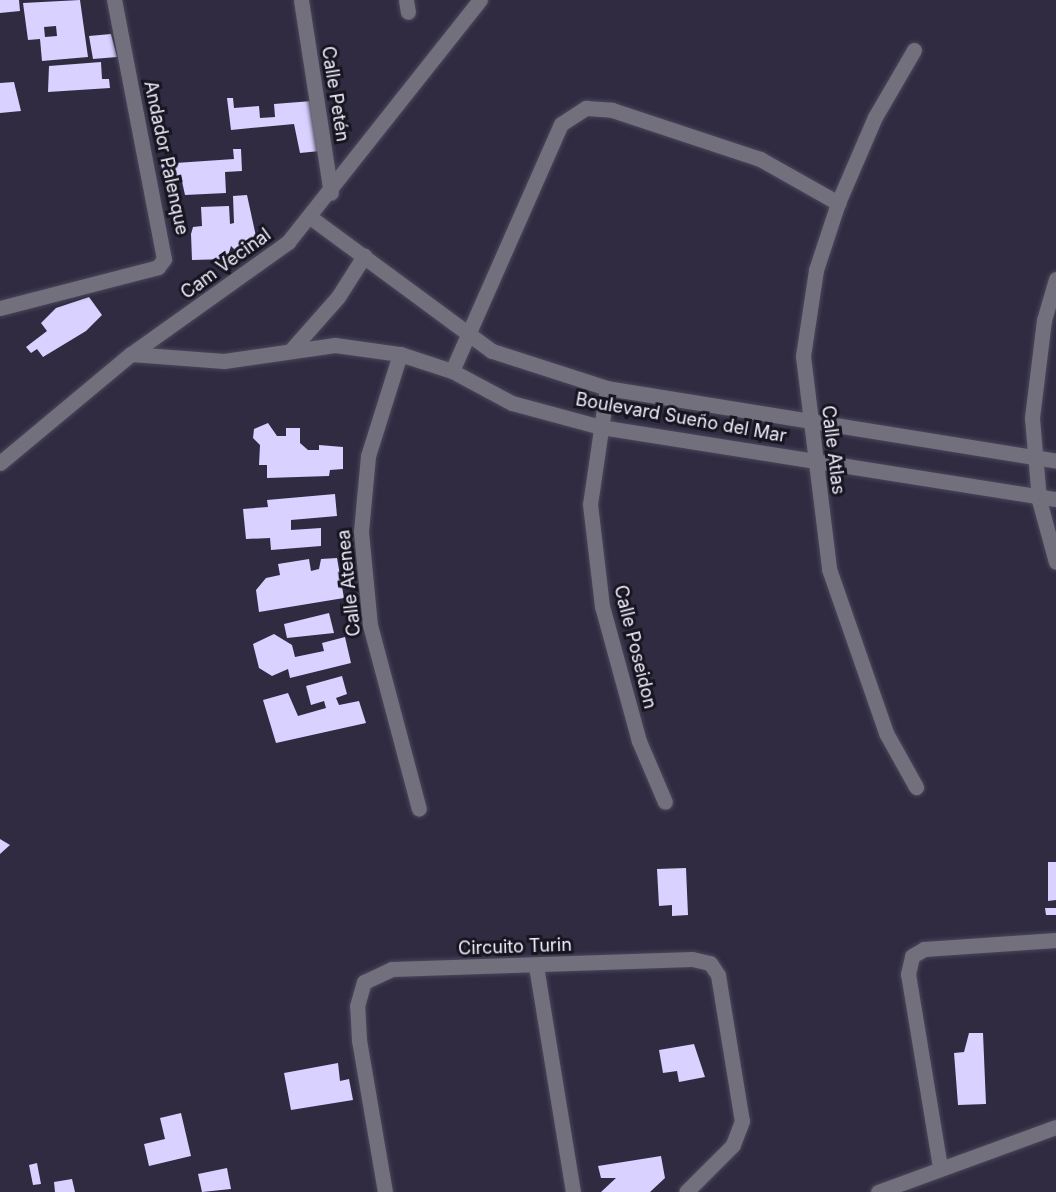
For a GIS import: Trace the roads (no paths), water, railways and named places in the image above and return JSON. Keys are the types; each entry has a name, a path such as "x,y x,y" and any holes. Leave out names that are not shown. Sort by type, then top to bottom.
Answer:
{"street":[{"name":"Andador Palenque","path":"0,308 158,267 164,259 114,0"},
{"name":"Calle Petén","path":"301,0 331,193"},
{"name":"Cam Vecinal","path":"0,462 131,354 256,269 310,217 331,193 480,0"},
{"name":"Calle Atlas","path":"914,50 875,117 838,203 816,270 803,356 809,422 829,569 853,649 886,733 916,787"},
{"path":"452,371 465,334 561,124 586,108 612,110 760,159 838,203"},
{"name":"Boulevard Sueño del Mar","path":"310,217 465,334 492,351 608,388 1035,461 1056,461"},
{"path":"292,349 338,297 364,256"},
{"path":"1056,279 1036,370 1035,461 1039,500 1056,562"},
{"name":"Boulevard Sueño del Mar","path":"131,354 224,361 292,349 335,345 400,354 452,371 512,403 601,428 814,460 1039,500 1056,499"},
{"name":"Calle Atenea","path":"400,354 368,456 361,532 370,625 418,809"},
{"name":"Calle Poseidon","path":"608,388 590,504 602,606 639,741 665,802"},
{"path":"940,1167 908,974 912,956 924,949 1056,940"},
{"name":"Circuito Turin","path":"385,1192 359,1040 357,1006 364,982 392,969 692,959 710,963 718,975 741,1131 686,1192"},
{"path":"536,966 573,1192"},
{"path":"878,1192 940,1167 1056,1127"}]}
